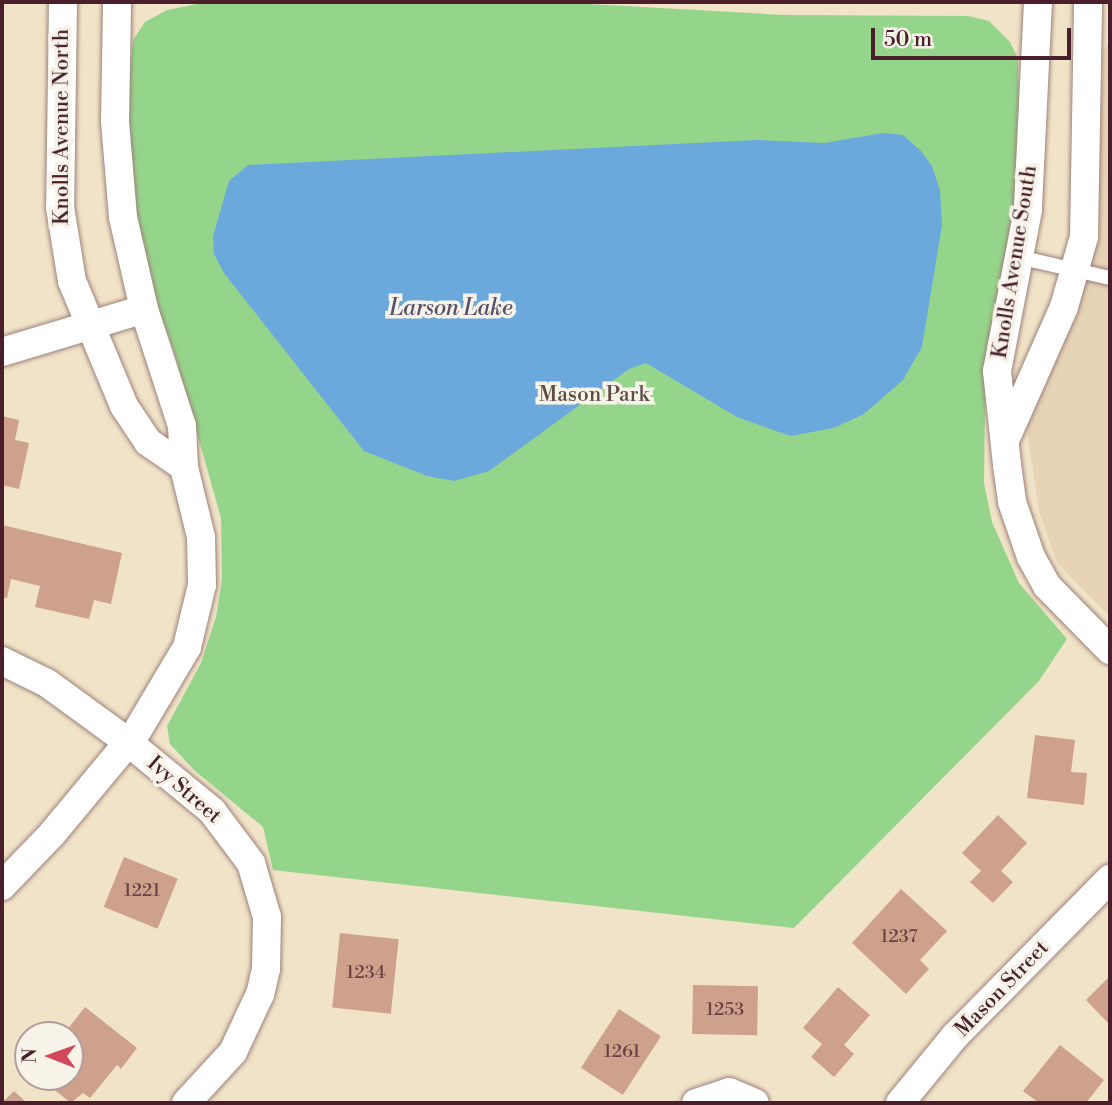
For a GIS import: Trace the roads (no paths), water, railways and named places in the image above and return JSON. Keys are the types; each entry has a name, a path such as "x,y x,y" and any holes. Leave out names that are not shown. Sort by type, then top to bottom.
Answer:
{"street":[{"name":"Knolls Avenue North","path":"62,2 60,207 63,243 88,326 118,394 148,442 184,467"},
{"path":"2,886 52,834 128,742 187,647 195,623 202,585 201,537 184,467 182,426 144,309 122,217 116,164 117,2"},
{"name":"Knolls Avenue South","path":"1038,2 1032,172 997,371 1013,502 1031,557 1047,586 1110,650"},
{"name":"Knolls Avenue South","path":"1006,438 1075,272 1087,196 1088,2"},
{"path":"2,352 144,309"},
{"name":"Ivy Street","path":"2,661 47,683 128,742 230,830 251,863 267,917 266,969 244,1032 233,1052 186,1103"},
{"name":"Mason Street","path":"900,1103 955,1036 1110,879"},
{"path":"696,1103 729,1092 755,1103"}],"lane":[{"path":"1018,257 1110,278"}],"water":[{"name":"Larson Lake","path":"882,133 903,135 921,151 932,166 940,190 942,225 922,347 903,380 864,414 834,428 790,436 737,417 646,363 629,369 489,471 454,481 427,476 364,451 224,273 214,254 213,236 229,181 248,165 756,140 825,143"}],"park label":[{"name":"Mason Park","path":"594,395"}]}
